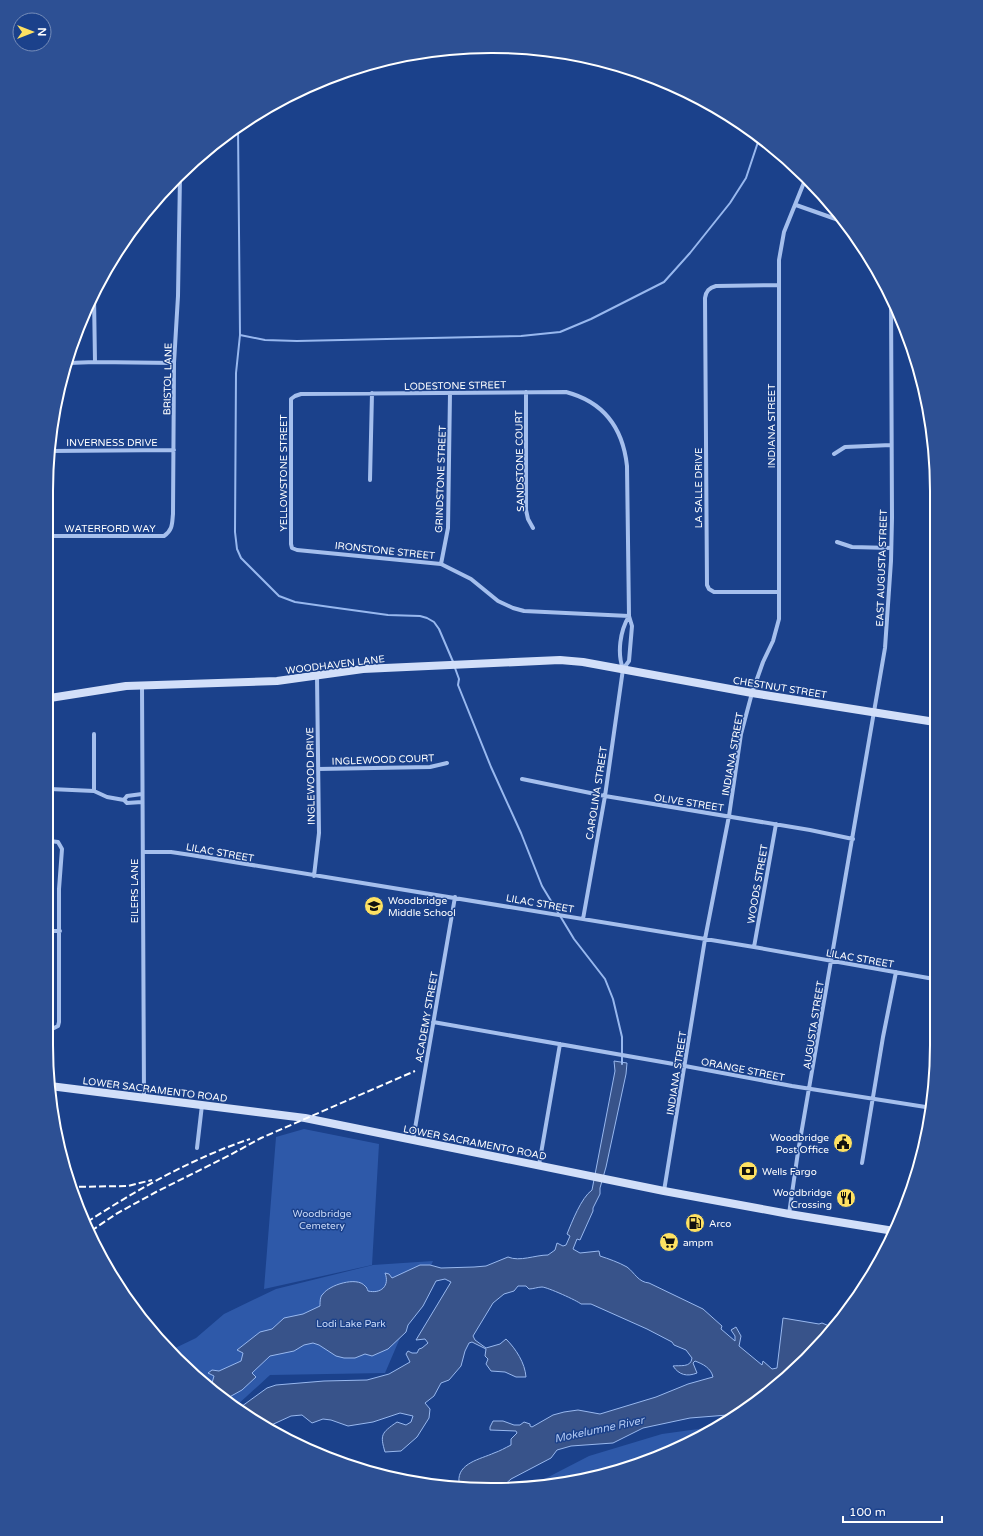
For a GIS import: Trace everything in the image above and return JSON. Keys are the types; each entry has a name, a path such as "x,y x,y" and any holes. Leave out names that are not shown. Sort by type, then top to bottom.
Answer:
{"street":[{"name":"BRISTOL LANE","path":"170,532 173,514 174,363 178,296 180,182"},
{"name":"INDIANA STREET","path":"664,1191 705,939 729,816 741,734 752,693 763,662 773,641 779,619 780,260 784,232 804,183"},
{"path":"796,205 834,218"},
{"name":"LA SALLE DRIVE","path":"779,285 710,287 706,292 705,298 707,585 709,589 714,592 779,592"},
{"path":"94,306 95,362"},
{"name":"EAST AUGUSTA STREET","path":"853,840 885,648 891,548 891,311"},
{"path":"72,363 174,363"},
{"name":"SANDSTONE COURT","path":"526,392 526,510 528,519 533,528"},
{"name":"LODESTONE STREET","path":"293,397 302,394 566,392 576,394 588,401 605,413 609,418"},
{"path":"370,480 372,393"},
{"name":"GRINDSTONE STREET","path":"441,564 448,528 450,393"},
{"name":"YELLOWSTONE STREET","path":"293,397 290,405 291,544 292,548 294,549"},
{"name":"CAROLINA STREET","path":"609,418 622,439 626,452 627,466 629,616 632,626 629,661 623,669"},
{"path":"834,454 846,447 891,445"},
{"name":"INVERNESS DRIVE","path":"55,451 174,450"},
{"name":"WATERFORD WAY","path":"53,536 164,536 170,532"},
{"path":"837,542 852,547 891,548"},
{"name":"IRONSTONE STREET","path":"294,549 441,564 470,579 498,601 518,609 539,613 629,616"},
{"name":"CAROLINA STREET","path":"584,919 605,796 623,669 620,659 623,626 629,616"},
{"name":"WOODHAVEN LANE","path":"53,697 106,688 142,685 264,682 363,669 560,660 583,662 623,669"},
{"name":"CHESTNUT STREET","path":"623,669 752,693 930,721"},
{"name":"INGLEWOOD DRIVE","path":"314,876 319,833 317,676"},
{"name":"EILERS LANE","path":"142,685 144,1097"},
{"path":"94,734 94,791"},
{"name":"INGLEWOOD COURT","path":"318,769 430,768 447,763"},
{"name":"OLIVE STREET","path":"522,779 605,796 810,830 853,840"},
{"path":"53,789 94,791 124,800 127,803 142,802"},
{"path":"124,800 127,796 142,794"},
{"name":"WOODS STREET","path":"754,947 776,824"},
{"name":"AUGUSTA STREET","path":"789,1214 798,1152 853,840"},
{"path":"53,841 59,844 62,849 59,889 60,1022 58,1026 53,1028"},
{"name":"LILAC STREET","path":"143,852 186,854 314,876 455,897 930,978"},
{"name":"ACADEMY STREET","path":"413,1140 455,897"},
{"path":"53,931 60,931"},
{"path":"862,1163 896,972"},
{"name":"ORANGE STREET","path":"433,1022 873,1100 925,1107"},
{"path":"539,1165 560,1044"},
{"name":"LOWER SACRAMENTO ROAD","path":"55,1087 306,1118 664,1191 789,1214 889,1230"},
{"path":"197,1148 202,1105"}],"green space":[{"name":"Woodbridge Cemetery","path":"304,1129 379,1144 372,1265 264,1289 276,1137"},
{"name":"Lodi Lake Park","path":"433,1261 385,1373 270,1375 240,1403 202,1374 175,1348 196,1338 224,1314 276,1289 373,1265"},
{"path":"703,1428 659,1450 632,1460 577,1475 543,1480 589,1456 662,1434"}],"water":[{"name":"Mokelumne River","path":"614,1061 627,1063 626,1074 600,1188 600,1194 580,1240 577,1239 573,1249 580,1253 599,1251 600,1256 627,1267 642,1281 703,1309 722,1326 721,1329 735,1341 735,1336 731,1330 736,1327 741,1336 739,1346 762,1365 763,1361 772,1369 777,1368 783,1318 819,1324 822,1323 828,1325 802,1355 758,1392 725,1415 690,1418 643,1428 613,1443 571,1446 557,1450 551,1458 507,1482 459,1482 459,1476 466,1466 511,1445 511,1439 517,1433 516,1431 490,1430 493,1421 503,1421 514,1425 520,1425 524,1422 530,1424 532,1427 553,1415 564,1412 578,1410 600,1414 656,1397 688,1384 713,1377 709,1369 695,1361 693,1363 697,1373 687,1375 678,1371 673,1366 687,1365 690,1363 692,1358 686,1350 674,1345 672,1342 647,1329 591,1304 581,1304 550,1289 542,1287 529,1289 526,1286 518,1286 514,1291 504,1294 493,1303 473,1336 475,1340 486,1348 500,1344 506,1339 519,1356 524,1367 526,1377 516,1377 505,1372 491,1371 486,1364 488,1359 485,1356 486,1349 472,1342 469,1343 461,1366 449,1380 441,1383 434,1396 425,1403 430,1409 429,1418 417,1437 401,1451 385,1452 382,1438 383,1435 397,1422 406,1425 411,1422 413,1416 400,1413 373,1422 348,1426 323,1419 312,1423 302,1415 291,1416 273,1424 243,1405 267,1388 276,1385 324,1381 367,1380 389,1374 410,1362 406,1354 408,1351 417,1353 419,1349 428,1343 425,1339 416,1340 451,1282 445,1279 436,1281 423,1306 408,1325 406,1332 388,1349 372,1356 365,1354 355,1358 344,1358 336,1356 319,1345 313,1343 304,1345 294,1351 270,1356 252,1373 256,1377 242,1390 231,1396 212,1382 214,1376 208,1373 212,1370 219,1371 241,1361 243,1353 237,1350 260,1332 272,1329 284,1318 303,1314 320,1306 320,1299 322,1295 337,1285 356,1282 366,1286 368,1291 373,1292 380,1290 385,1285 385,1273 389,1274 392,1278 420,1265 430,1265 441,1268 486,1266 508,1257 523,1259 548,1255 555,1250 557,1243 563,1246 566,1245 570,1236 567,1234 574,1217 584,1199 592,1190 615,1071"}],"waterway":[{"path":"238,134 240,335 236,373 235,532 237,549 241,558 279,596 295,602 388,615 420,616 427,618 434,622 439,629 454,664"},
{"path":"240,335 265,340 297,341 521,336 560,332 591,319 664,282 690,253 730,203 746,178 757,144"},
{"path":"455,668 459,679 458,685 542,886 574,939 605,979 613,999 622,1037 622,1064"}],"railway":[{"path":"94,1229 116,1214 156,1192 261,1138 415,1071"},
{"path":"90,1220 166,1175 208,1155 250,1139"},
{"path":"77,1187 128,1186 152,1180"}],"place":[{"name":"Woodbridge Middle School","path":"374,906"},
{"name":"Woodbridge Post Office","path":"843,1143"},
{"name":"Wells Fargo","path":"748,1171"},
{"name":"Woodbridge Crossing","path":"846,1198"},
{"name":"Arco","path":"695,1223"},
{"name":"ampm","path":"669,1242"}]}
